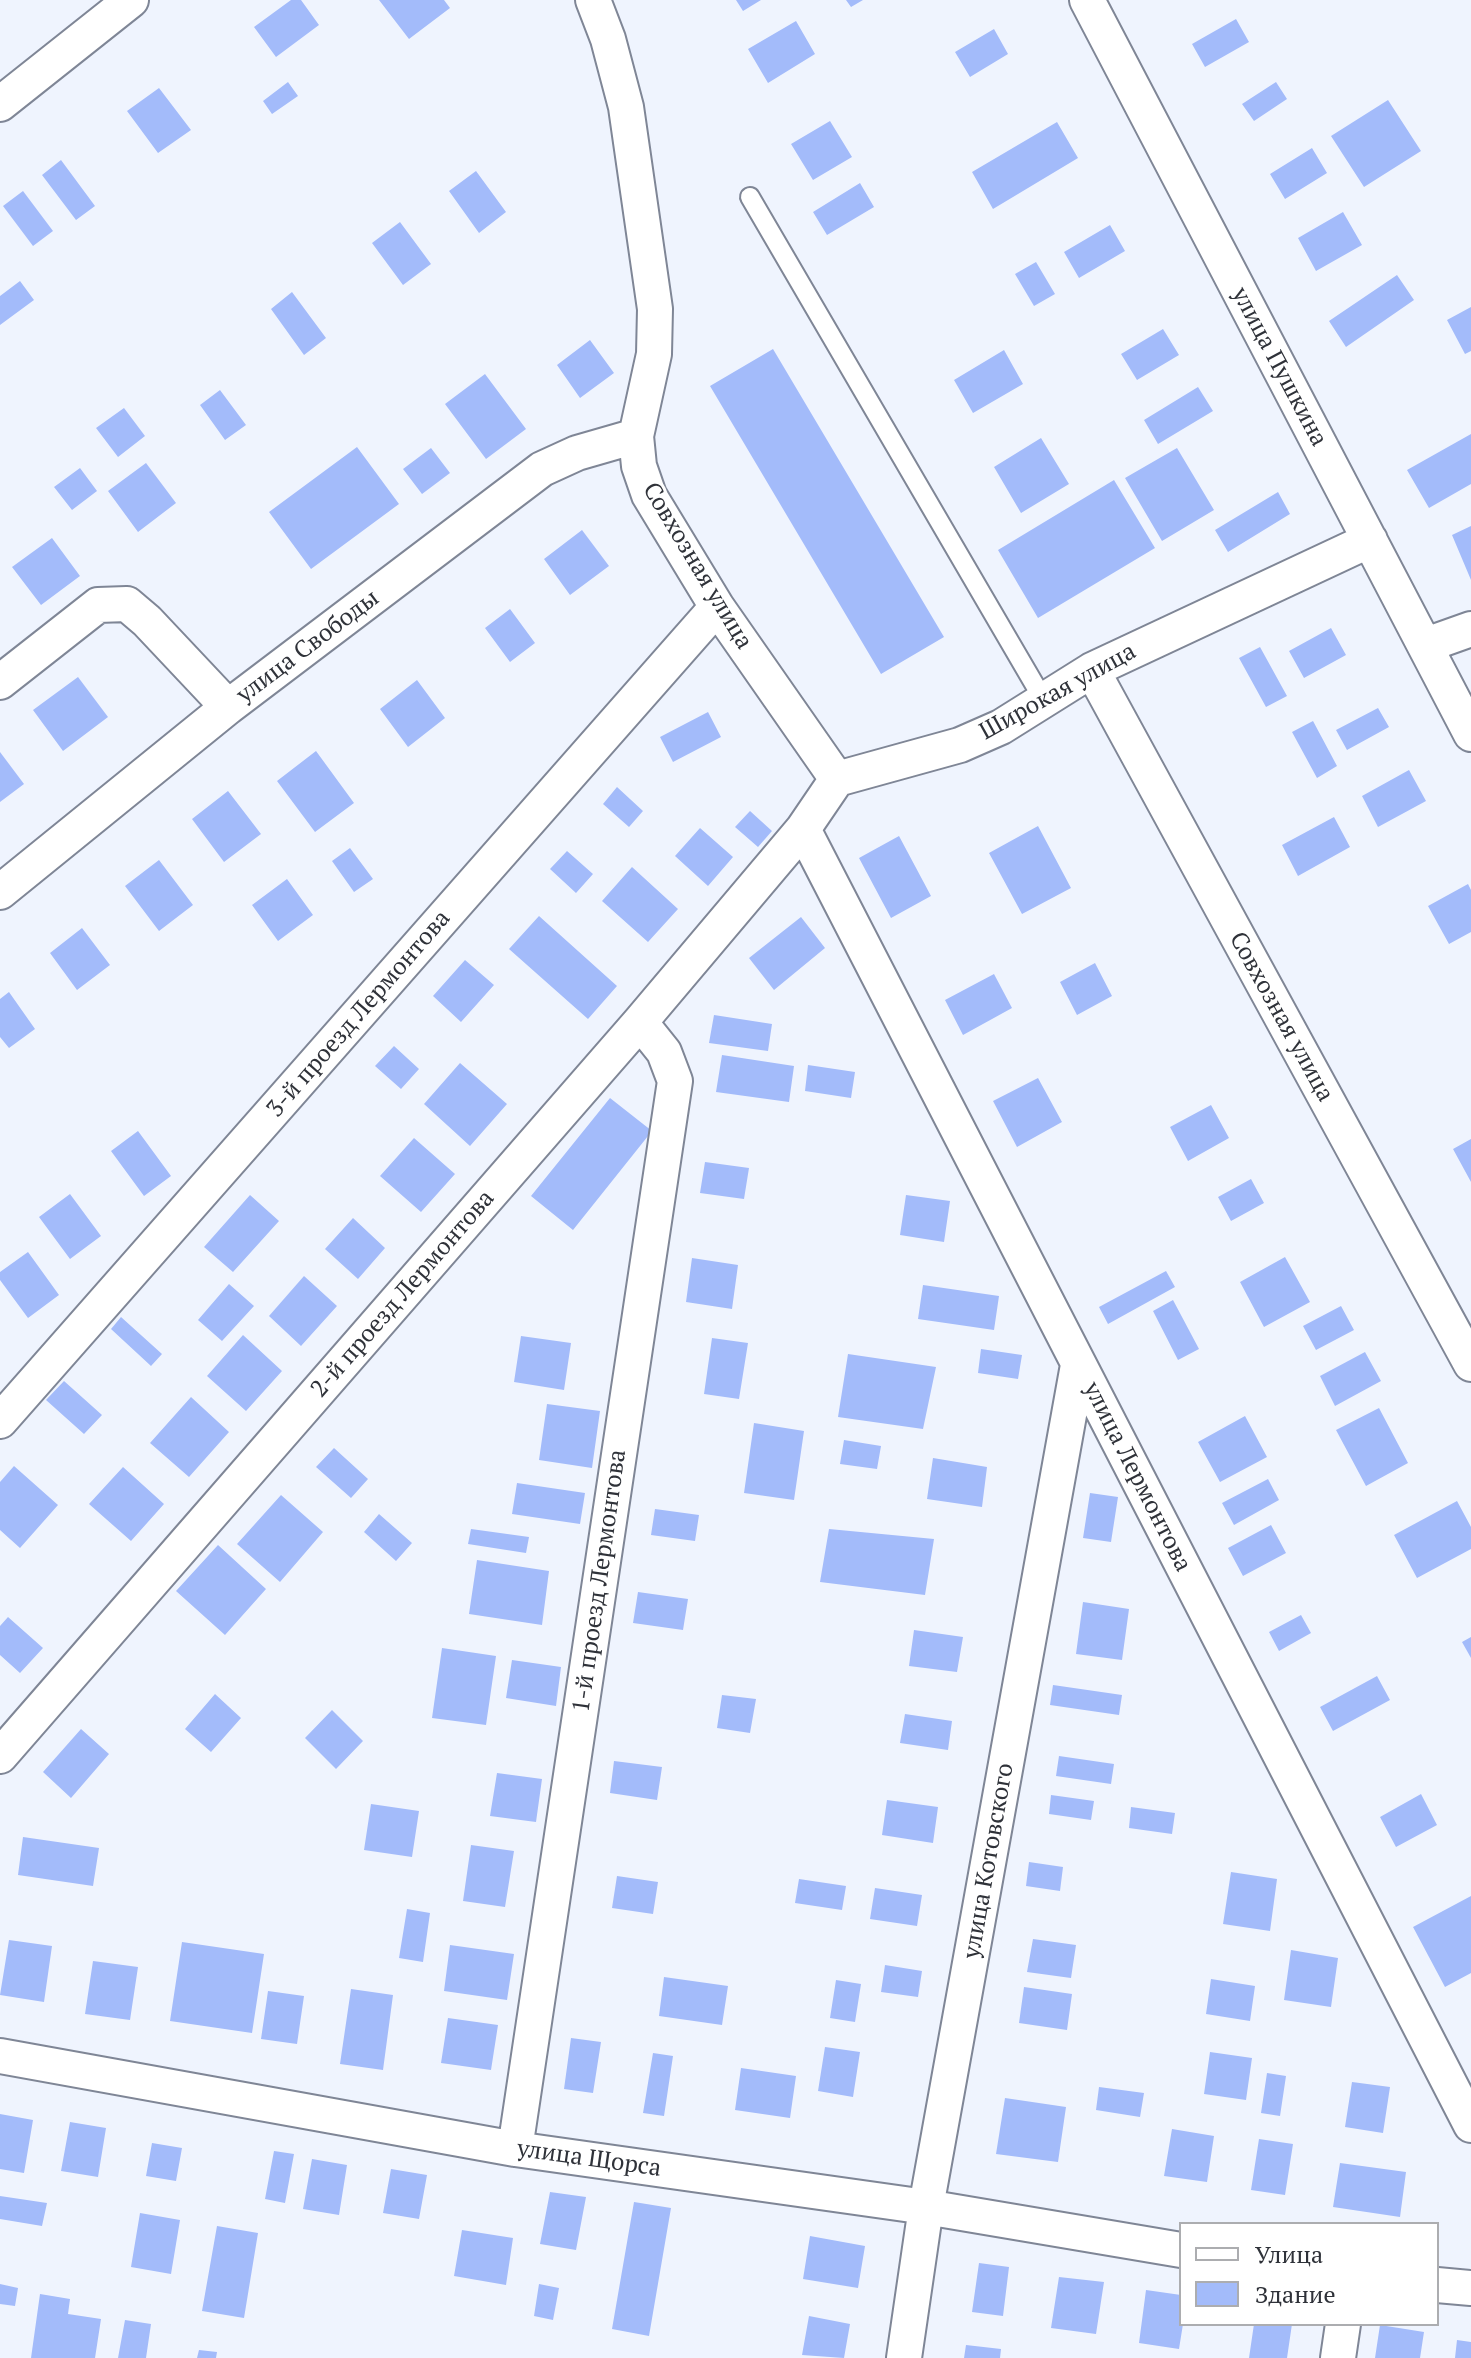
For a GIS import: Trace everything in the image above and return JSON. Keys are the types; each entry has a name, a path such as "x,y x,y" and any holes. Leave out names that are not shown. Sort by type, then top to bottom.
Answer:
{"street":[{"path":"0,104 131,0"},
{"name":"Совхозная улица","path":"593,0 608,39 626,107 655,309 654,354 636,436 639,466 649,495 717,607 837,779"},
{"name":"улица Пушкина","path":"1087,0 1471,734"},
{"name":"улица Свободы","path":"0,892 228,707 542,469 577,453 636,436"},
{"name":"Широкая улица","path":"837,779 960,745 1001,727 1092,670 1370,540"},
{"path":"0,682 98,605 127,604 228,707"},
{"name":"3-й проезд Лермонтова","path":"0,1421 717,607"},
{"path":"1426,645 1471,629"},
{"name":"Совхозная улица","path":"1092,670 1471,1364"},
{"path":"803,829 837,779"},
{"name":"2-й проезд Лермонтова","path":"0,1756 640,1022 803,829"},
{"name":"улица Лермонтова","path":"803,829 1471,2125"},
{"name":"1-й проезд Лермонтова","path":"515,2149 675,1081 664,1052 640,1022"},
{"name":"улица Котовского","path":"904,2358 926,2207 1078,1365"},
{"name":"улица Щорса","path":"0,2056 515,2149 926,2207 1179,2250"},
{"path":"1439,2285 1471,2288"},
{"path":"1338,2358 1343,2326"}],"lane":[{"path":"750,197 1043,699"}],"building":[{"path":"291,0 301,0 319,25 276,57 254,27"},
{"path":"379,0 444,0 450,8 409,39"},
{"path":"736,0 761,0 743,11"},
{"path":"846,0 863,0 851,7"},
{"path":"1236,19 1249,42 1205,67 1192,44"},
{"path":"796,21 815,54 768,83 748,49"},
{"path":"994,29 1008,54 970,77 955,52"},
{"path":"288,82 298,96 272,114 263,101"},
{"path":"1276,82 1287,99 1254,121 1242,104"},
{"path":"159,88 191,130 158,153 127,111"},
{"path":"1388,100 1421,151 1364,187 1331,136"},
{"path":"830,121 852,157 813,180 791,144"},
{"path":"1057,122 1078,158 993,209 972,172"},
{"path":"1312,148 1327,173 1285,199 1270,174"},
{"path":"61,160 95,206 76,220 42,175"},
{"path":"476,171 506,212 479,233 449,191"},
{"path":"860,183 874,207 827,235 813,212"},
{"path":"23,191 53,231 33,246 3,206"},
{"path":"1343,212 1362,245 1316,271 1298,238"},
{"path":"400,222 431,264 403,285 372,243"},
{"path":"1110,225 1125,251 1079,278 1064,252"},
{"path":"1036,262 1055,294 1034,306 1015,274"},
{"path":"1397,275 1414,300 1346,347 1329,321"},
{"path":"20,281 34,300 0,325 0,296"},
{"path":"292,292 326,338 304,355 271,309"},
{"path":"1471,307 1471,351 1465,354 1447,320"},
{"path":"1163,329 1179,355 1137,380 1121,354"},
{"path":"590,340 614,373 580,398 557,365"},
{"path":"773,349 944,637 881,674 710,386"},
{"path":"1004,350 1023,384 973,413 954,380"},
{"path":"485,374 526,429 486,459 445,404"},
{"path":"1198,387 1213,411 1158,444 1144,420"},
{"path":"220,390 246,425 225,440 200,405"},
{"path":"124,408 145,436 118,457 96,428"},
{"path":"1471,434 1471,484 1429,508 1407,470"},
{"path":"1041,438 1069,484 1021,513 994,467"},
{"path":"357,447 399,504 311,569 269,512"},
{"path":"431,448 450,473 422,494 403,469"},
{"path":"1177,448 1214,510 1162,541 1125,478"},
{"path":"146,463 176,503 138,532 108,491"},
{"path":"80,468 97,491 72,510 54,487"},
{"path":"1114,480 1155,548 1038,618 998,550"},
{"path":"1278,492 1290,514 1228,552 1215,530"},
{"path":"1471,526 1471,580 1452,535"},
{"path":"582,530 609,566 570,595 544,559"},
{"path":"52,538 80,576 41,605 12,567"},
{"path":"510,609 535,643 510,662 485,628"},
{"path":"1331,628 1346,655 1304,678 1289,651"},
{"path":"1260,647 1287,696 1266,707 1239,658"},
{"path":"78,677 108,717 63,751 33,710"},
{"path":"417,680 445,718 408,747 380,709"},
{"path":"1378,708 1389,727 1347,750 1336,730"},
{"path":"708,712 721,737 673,762 660,737"},
{"path":"1313,721 1337,766 1317,778 1292,732"},
{"path":"316,751 354,803 315,832 277,781"},
{"path":"0,752 24,784 0,802"},
{"path":"1409,770 1426,801 1378,827 1362,796"},
{"path":"617,787 643,811 629,827 603,804"},
{"path":"228,791 261,834 224,862 192,819"},
{"path":"750,811 772,831 758,847 735,827"},
{"path":"1334,817 1350,847 1298,876 1282,845"},
{"path":"1038,826 1071,888 1022,914 989,853"},
{"path":"700,828 733,857 708,886 675,856"},
{"path":"899,836 931,896 891,918 859,858"},
{"path":"350,848 373,879 354,892 332,861"},
{"path":"567,851 593,874 576,893 550,869"},
{"path":"159,860 193,905 159,931 125,886"},
{"path":"632,867 678,909 648,942 602,901"},
{"path":"287,879 313,915 278,941 252,905"},
{"path":"1468,884 1471,890 1471,932 1449,944 1428,906"},
{"path":"539,916 617,986 588,1019 509,949"},
{"path":"801,917 825,948 774,990 749,958"},
{"path":"82,928 110,965 77,990 50,953"},
{"path":"465,960 494,985 461,1022 433,996"},
{"path":"1095,963 1112,996 1077,1015 1060,982"},
{"path":"994,974 1012,1008 963,1035 945,1000"},
{"path":"9,992 35,1029 9,1048 0,1037 0,999"},
{"path":"714,1015 772,1024 768,1051 709,1043"},
{"path":"394,1046 419,1069 401,1089 375,1066"},
{"path":"722,1055 794,1066 789,1102 716,1092"},
{"path":"460,1063 507,1104 470,1146 424,1104"},
{"path":"808,1065 855,1072 851,1098 805,1091"},
{"path":"1038,1078 1062,1122 1017,1147 993,1101"},
{"path":"610,1098 652,1131 573,1230 531,1196"},
{"path":"1211,1105 1229,1138 1188,1161 1170,1127"},
{"path":"138,1131 171,1176 144,1196 111,1151"},
{"path":"414,1138 455,1174 421,1212 380,1176"},
{"path":"1471,1139 1471,1182 1453,1149"},
{"path":"705,1162 749,1168 744,1199 700,1193"},
{"path":"1251,1179 1264,1203 1231,1221 1218,1197"},
{"path":"70,1194 101,1236 70,1259 39,1217"},
{"path":"250,1195 279,1221 233,1272 204,1247"},
{"path":"906,1195 950,1201 944,1242 900,1235"},
{"path":"353,1218 385,1248 358,1279 325,1249"},
{"path":"28,1252 59,1295 28,1318 0,1280 0,1272"},
{"path":"1285,1257 1310,1302 1264,1327 1240,1282"},
{"path":"692,1258 738,1265 732,1309 686,1302"},
{"path":"1166,1271 1175,1287 1108,1324 1099,1307"},
{"path":"304,1276 337,1306 301,1346 269,1316"},
{"path":"229,1284 254,1306 222,1341 198,1320"},
{"path":"923,1285 999,1296 994,1330 918,1319"},
{"path":"1173,1300 1199,1349 1178,1360 1153,1311"},
{"path":"1341,1306 1354,1330 1316,1350 1303,1326"},
{"path":"121,1317 162,1354 151,1366 111,1329"},
{"path":"243,1335 282,1371 246,1411 207,1376"},
{"path":"521,1336 571,1343 564,1390 514,1382"},
{"path":"712,1338 748,1343 739,1399 704,1394"},
{"path":"981,1349 1022,1355 1018,1379 978,1373"},
{"path":"1365,1352 1381,1381 1335,1406 1320,1376"},
{"path":"848,1354 936,1367 923,1429 838,1417"},
{"path":"64,1381 102,1415 84,1434 46,1400"},
{"path":"191,1397 229,1432 189,1477 150,1443"},
{"path":"547,1404 600,1411 592,1468 539,1460"},
{"path":"1379,1408 1408,1463 1366,1486 1336,1430"},
{"path":"1245,1416 1267,1457 1220,1482 1198,1442"},
{"path":"754,1423 804,1431 794,1500 744,1493"},
{"path":"844,1440 881,1446 877,1469 840,1464"},
{"path":"334,1448 368,1479 351,1498 316,1467"},
{"path":"933,1458 987,1467 982,1507 927,1499"},
{"path":"14,1466 58,1505 20,1548 0,1530 0,1482"},
{"path":"123,1467 164,1504 131,1541 89,1504"},
{"path":"1268,1479 1279,1500 1234,1525 1222,1503"},
{"path":"517,1483 585,1493 580,1524 512,1514"},
{"path":"1090,1493 1118,1497 1111,1542 1083,1538"},
{"path":"281,1495 323,1532 280,1582 237,1544"},
{"path":"1457,1501 1471,1527 1471,1549 1417,1578 1394,1535"},
{"path":"655,1509 699,1515 695,1541 651,1535"},
{"path":"379,1514 412,1543 396,1561 364,1532"},
{"path":"1271,1525 1286,1553 1243,1576 1228,1548"},
{"path":"471,1529 529,1537 526,1553 468,1544"},
{"path":"829,1529 934,1539 925,1595 820,1582"},
{"path":"218,1545 266,1589 225,1635 176,1591"},
{"path":"477,1560 549,1571 542,1625 469,1614"},
{"path":"638,1592 688,1599 683,1630 633,1623"},
{"path":"1083,1602 1129,1609 1122,1660 1076,1654"},
{"path":"1301,1615 1311,1633 1279,1651 1269,1632"},
{"path":"8,1617 43,1648 20,1673 0,1655 0,1626"},
{"path":"914,1630 963,1637 957,1672 909,1666"},
{"path":"1471,1637 1471,1658 1462,1642"},
{"path":"442,1648 496,1656 486,1725 432,1718"},
{"path":"512,1660 561,1667 556,1706 506,1698"},
{"path":"1377,1676 1390,1700 1333,1731 1320,1707"},
{"path":"1053,1685 1122,1695 1119,1715 1050,1705"},
{"path":"215,1694 241,1718 211,1752 185,1729"},
{"path":"722,1695 756,1699 750,1733 717,1728"},
{"path":"332,1710 363,1741 336,1769 305,1738"},
{"path":"905,1714 952,1721 948,1750 900,1743"},
{"path":"81,1729 109,1754 71,1798 43,1772"},
{"path":"1059,1756 1114,1764 1111,1784 1056,1776"},
{"path":"614,1761 662,1767 657,1800 610,1793"},
{"path":"497,1773 542,1779 536,1822 490,1816"},
{"path":"1421,1794 1437,1825 1396,1847 1380,1817"},
{"path":"1051,1795 1094,1801 1091,1820 1049,1814"},
{"path":"887,1800 938,1807 933,1843 882,1835"},
{"path":"371,1804 419,1811 412,1857 364,1850"},
{"path":"1131,1807 1175,1813 1172,1834 1129,1828"},
{"path":"23,1837 99,1848 93,1886 18,1875"},
{"path":"471,1845 514,1851 505,1907 463,1901"},
{"path":"1029,1862 1063,1867 1060,1891 1026,1886"},
{"path":"1231,1872 1277,1879 1270,1931 1223,1924"},
{"path":"617,1876 658,1882 653,1914 612,1908"},
{"path":"799,1879 846,1886 842,1910 795,1903"},
{"path":"875,1888 922,1895 917,1926 870,1919"},
{"path":"1471,1896 1471,1973 1445,1987 1413,1927"},
{"path":"407,1909 430,1913 423,1962 399,1958"},
{"path":"1033,1939 1076,1945 1071,1978 1027,1972"},
{"path":"9,1940 52,1946 44,2002 0,1995"},
{"path":"182,1942 264,1954 252,2033 170,2021"},
{"path":"450,1945 514,1954 507,2000 444,1991"},
{"path":"1291,1950 1338,1958 1331,2007 1284,2000"},
{"path":"93,1961 138,1967 130,2020 85,2014"},
{"path":"885,1965 922,1971 918,1997 881,1992"},
{"path":"664,1977 728,1986 722,2025 659,2016"},
{"path":"1211,1979 1255,1986 1250,2021 1206,2014"},
{"path":"836,1980 861,1984 855,2022 830,2018"},
{"path":"1024,1987 1072,1994 1067,2030 1019,2023"},
{"path":"351,1989 393,1995 383,2070 340,2064"},
{"path":"268,1991 304,1996 297,2044 261,2039"},
{"path":"448,2018 498,2025 491,2070 441,2063"},
{"path":"571,2038 601,2042 593,2093 564,2089"},
{"path":"825,2047 860,2052 853,2097 818,2091"},
{"path":"1210,2052 1252,2058 1246,2100 1204,2094"},
{"path":"653,2053 673,2056 664,2116 643,2113"},
{"path":"741,2068 796,2076 790,2118 735,2110"},
{"path":"1267,2073 1286,2076 1280,2116 1261,2113"},
{"path":"1352,2082 1390,2087 1383,2133 1345,2127"},
{"path":"1099,2087 1144,2093 1140,2117 1096,2110"},
{"path":"1005,2098 1066,2107 1058,2162 996,2154"},
{"path":"0,2114 33,2120 24,2173 0,2169"},
{"path":"70,2122 106,2128 98,2177 61,2171"},
{"path":"1172,2129 1214,2136 1207,2182 1164,2176"},
{"path":"1259,2139 1293,2144 1285,2195 1251,2190"},
{"path":"152,2143 182,2148 176,2181 146,2176"},
{"path":"274,2151 294,2154 285,2203 265,2199"},
{"path":"312,2159 347,2165 339,2215 303,2209"},
{"path":"1340,2163 1406,2172 1400,2217 1333,2207"},
{"path":"391,2169 427,2175 419,2219 383,2213"},
{"path":"550,2192 586,2197 576,2250 540,2244"},
{"path":"0,2196 47,2203 42,2226 0,2219"},
{"path":"634,2202 671,2208 649,2336 612,2329"},
{"path":"140,2213 180,2220 171,2274 131,2267"},
{"path":"217,2226 258,2233 244,2318 202,2311"},
{"path":"462,2230 513,2238 506,2285 454,2276"},
{"path":"810,2236 865,2246 858,2288 803,2279"},
{"path":"979,2263 1009,2267 1003,2316 972,2312"},
{"path":"1059,2277 1104,2282 1096,2334 1051,2328"},
{"path":"0,2284 18,2288 15,2306 0,2304"},
{"path":"539,2284 559,2288 553,2320 534,2316"},
{"path":"1146,2290 1179,2295 1179,2326 1183,2326 1179,2349 1139,2343"},
{"path":"40,2294 70,2299 68,2314 101,2319 95,2358 31,2358"},
{"path":"809,2316 850,2324 844,2358 802,2355"},
{"path":"125,2320 151,2324 146,2358 118,2358"},
{"path":"1254,2326 1292,2326 1287,2358 1249,2358"},
{"path":"1380,2326 1424,2332 1420,2358 1375,2358"},
{"path":"1457,2340 1471,2342 1471,2358 1455,2358"},
{"path":"966,2345 1001,2349 1000,2358 964,2358"},
{"path":"199,2350 217,2352 216,2358 197,2358"}]}
